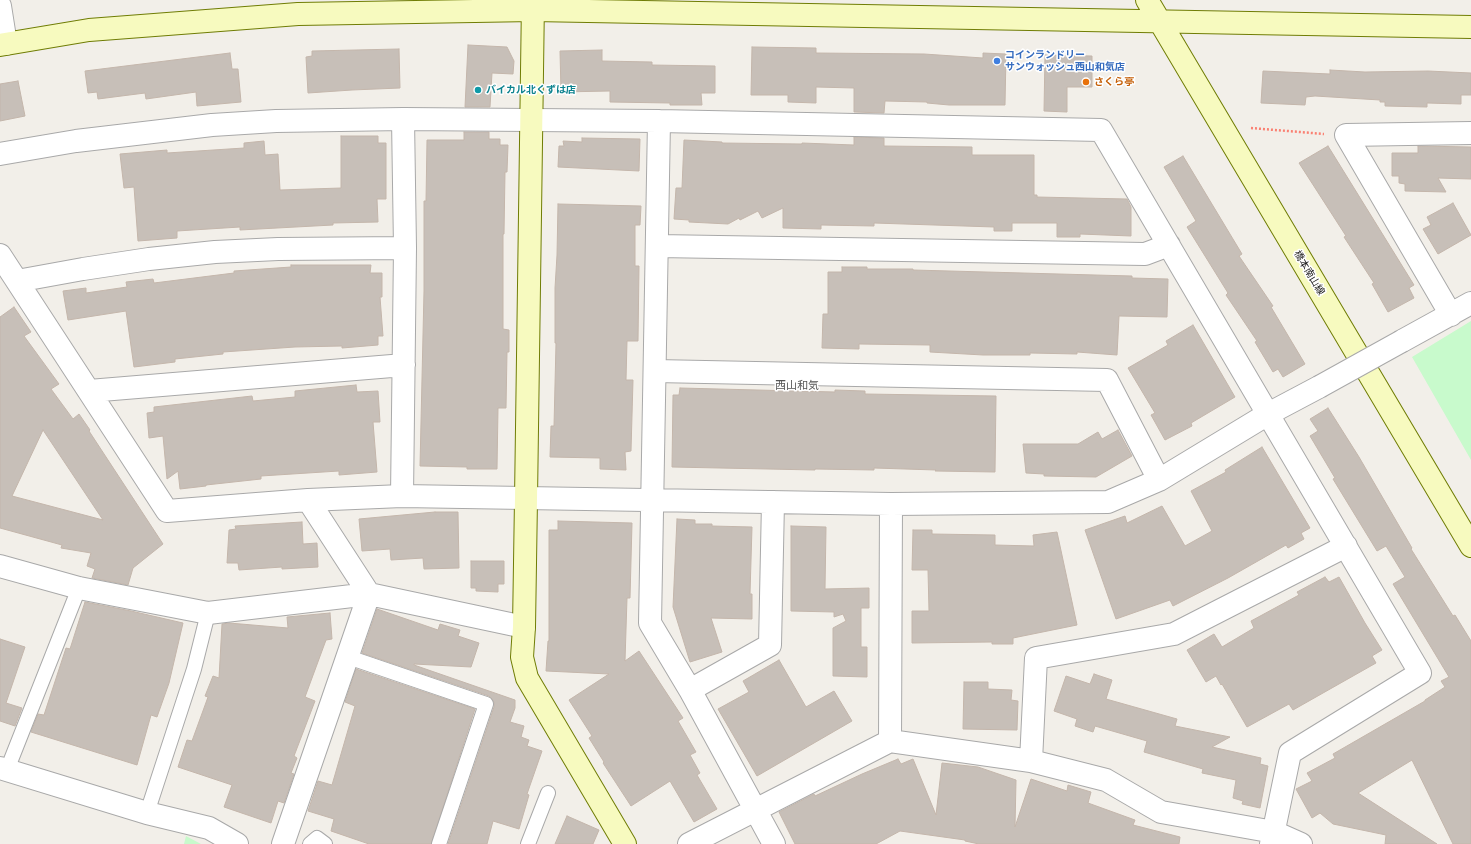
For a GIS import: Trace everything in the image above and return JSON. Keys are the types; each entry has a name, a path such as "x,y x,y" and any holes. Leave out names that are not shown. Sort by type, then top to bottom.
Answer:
{"street":[{"name":"橋本南山線","path":"1147,0 1471,546"},
{"path":"533,5 524,627 522,656 527,678 625,844"},
{"path":"0,6 3,44 88,30 298,14 533,5 1160,21 1471,27"},
{"path":"402,496 405,248 404,119"},
{"path":"0,154 83,140 212,125 276,121 404,119 660,121 1101,130 1420,673 1290,753 1272,838"},
{"path":"660,121 650,623 690,690 774,844"},
{"path":"1451,315 1346,135 1471,133"},
{"path":"658,246 1145,254 1169,245"},
{"path":"17,281 149,259 215,252 278,248 405,248"},
{"path":"0,255 167,511 308,500 402,496 891,504 1108,502 1159,480 1268,414 1471,303"},
{"path":"89,391 404,365"},
{"path":"655,371 1107,380 1159,480"},
{"path":"308,500 369,594"},
{"path":"690,690 770,645 773,502"},
{"path":"890,741 891,504"},
{"path":"1031,761 1036,658 1174,634 1346,546"},
{"path":"0,566 79,588 208,612 369,594 524,627"},
{"path":"283,844 369,594"},
{"path":"689,844 890,741 1031,761 1106,780 1161,812 1301,844"},
{"path":"3,769 147,813 209,828 236,844"}],"lane":[{"path":"3,769 79,588"},
{"path":"147,813 194,669 208,612"},
{"path":"348,657 486,704 439,844"},
{"path":"528,844 548,793"},
{"path":"310,844 317,838 324,844"}],"path":[{"path":"1222,126 1346,135"}],"green space":[{"path":"1471,321 1471,460 1412,357"},
{"path":"186,836 201,844 184,844"}],"building":[{"name":"バイカル北くずは店","path":"468,45 507,47 514,61 513,74 492,73 490,107 465,107"},
{"path":"752,47 816,48 816,53 924,54 983,58 983,53 1006,54 1005,105 949,105 927,102 885,101 884,113 854,112 854,88 816,87 816,103 788,102 788,95 751,95"},
{"path":"399,49 400,88 308,93 306,57 312,56 312,51"},
{"path":"602,50 602,61 652,62 652,65 715,66 715,93 701,93 702,105 670,105 670,103 610,102 610,91 561,92 560,51"},
{"path":"230,53 232,69 238,69 241,102 197,106 196,92 146,99 145,93 98,99 97,92 88,93 85,71"},
{"path":"1045,55 1092,56 1092,87 1067,87 1067,112 1044,111"},
{"path":"1330,70 1365,72 1428,71 1471,73 1471,95 1461,95 1461,104 1427,103 1427,107 1385,106 1385,102 1380,102 1380,100 1315,96 1306,97 1305,105 1261,103 1263,71 1330,74"},
{"path":"18,81 25,116 0,121 0,84"},
{"path":"464,132 489,132 489,139 500,139 500,145 508,145 507,172 505,172 503,234 503,329 509,330 509,352 507,352 506,408 498,408 497,469 420,466 424,291 424,201 426,201 427,140 464,140"},
{"path":"341,136 378,136 378,143 386,143 386,199 377,199 378,222 333,223 333,225 240,230 240,227 177,231 177,238 138,241 134,187 124,188 120,154 167,150 167,153 244,148 244,143 264,141 265,155 278,154 280,190 341,188"},
{"path":"854,137 884,138 884,146 972,147 972,155 1034,155 1034,195 1037,195 1037,197 1127,199 1131,207 1131,236 1080,234 1080,237 1057,237 1057,223 1012,223 1012,231 994,231 994,227 874,223 874,226 821,225 821,229 783,228 783,208 762,218 758,211 728,224 689,222 689,220 674,219 676,188 682,188 684,140 722,143 802,143 854,145"},
{"path":"582,138 640,139 639,171 558,167 559,146 564,146 563,141 582,142"},
{"path":"1328,146 1414,285 1409,288 1414,298 1388,312 1372,284 1374,283 1344,237 1346,236 1299,163"},
{"path":"1418,146 1471,147 1471,179 1438,178 1446,192 1405,191 1405,184 1399,183 1399,176 1392,176 1392,153 1418,153"},
{"path":"1183,156 1242,254 1239,256 1273,306 1271,307 1305,364 1283,377 1278,369 1273,372 1255,342 1257,341 1226,295 1228,293 1187,227 1196,221 1164,167"},
{"path":"1453,203 1471,235 1438,254 1423,229 1431,225 1427,217"},
{"path":"558,204 641,206 640,225 635,225 635,266 639,266 638,341 627,341 626,380 633,380 631,451 625,452 626,470 600,469 600,458 550,457 551,426 554,426 556,343 555,288"},
{"path":"291,265 371,265 370,273 382,273 382,297 380,297 383,336 378,336 378,345 342,348 342,346 295,347 223,352 223,354 175,359 175,362 134,367 126,311 68,320 63,291 86,288 86,293 127,287 126,282 153,279 154,283 234,273 234,271 291,267"},
{"path":"842,267 867,267 867,269 913,269 1132,276 1132,278 1168,279 1167,317 1119,316 1117,355 1077,352 1077,354 1030,353 1030,355 983,355 930,352 930,345 859,344 859,349 822,348 823,314 828,314 828,272 842,272"},
{"path":"14,307 31,332 24,336 59,384 51,389 73,419 79,414 163,544 133,568 128,585 92,578 95,569 87,566 91,553 61,548 62,545 0,528 0,317","holes":["43,430 103,520 12,496"]},
{"path":"1193,325 1235,397 1191,423 1192,426 1165,440 1151,415 1155,413 1128,368 1168,345 1166,341"},
{"path":"356,385 357,392 378,391 380,422 373,422 377,472 339,475 339,471 261,476 261,479 180,489 178,471 167,479 163,436 149,438 147,413 154,412 154,407 252,396 253,401 295,397 295,391"},
{"path":"680,388 835,392 835,390 865,391 865,394 996,396 995,472 874,468 874,470 815,470 672,467 673,395 679,395"},
{"path":"1328,408 1359,457 1412,548 1411,549 1453,616 1455,615 1471,641 1471,844 1453,844 1412,760 1358,793 1437,844 1385,844 1386,835 1333,824 1320,813 1312,818 1296,789 1312,781 1307,773 1335,758 1333,754 1425,701 1445,687 1441,681 1449,677 1393,584 1405,577 1386,546 1377,551 1333,479 1335,478 1310,436 1318,431 1310,419"},
{"path":"1118,430 1132,456 1096,477 1044,476 1044,474 1026,473 1023,444 1078,444 1098,432 1102,439"},
{"path":"1262,447 1310,528 1301,533 1304,539 1288,548 1286,545 1228,578 1173,606 1170,600 1116,619 1085,530 1125,516 1127,523 1162,506 1185,546 1212,531 1191,491 1226,472 1225,470"},
{"path":"435,512 458,512 459,568 424,569 423,558 391,560 390,549 362,551 359,519"},
{"path":"677,519 695,520 695,524 712,524 712,526 752,527 750,594 752,594 752,619 711,618 722,652 690,662 673,607"},
{"path":"558,521 632,523 630,598 627,598 625,661 639,651 683,718 678,721 696,752 690,755 700,773 697,775 717,809 694,822 670,781 631,806 603,763 604,762 589,738 592,736 569,700 609,674 546,671 549,641 549,530 558,530"},
{"path":"302,522 303,544 317,543 318,567 282,569 282,567 239,570 238,563 227,563 229,530 236,529 235,526"},
{"path":"791,526 826,527 825,589 869,588 869,608 861,608 861,647 867,647 867,677 833,676 833,628 846,621 843,614 834,617 834,612 791,611"},
{"path":"913,530 932,530 932,534 995,535 995,545 1034,546 1033,535 1057,532 1077,625 1013,638 1013,644 992,644 992,642 912,643 912,611 929,611 928,570 912,570"},
{"path":"471,561 504,561 504,584 498,584 498,592 476,591 476,588 471,588"},
{"path":"1325,577 1329,582 1339,577 1382,650 1372,656 1376,663 1293,710 1289,704 1247,727 1216,676 1206,682 1187,650 1214,634 1222,647 1254,628 1251,621 1299,595 1297,592"},
{"path":"85,602 183,623 169,683 157,717 151,715 137,765 31,732 38,714 44,715 66,648 70,649"},
{"path":"377,609 438,630 440,624 460,630 458,636 479,643 471,667 414,665 515,700 515,708 510,722 524,726 521,737 529,740 527,746 542,751 527,794 529,795 519,829 493,821 487,844 448,844 494,707 494,702 489,696 362,653"},
{"path":"330,613 332,639 326,640 305,697 315,701 294,756 297,758 291,773 294,774 284,803 278,801 271,823 224,807 232,785 178,767 187,740 192,741 208,697 205,696 213,676 219,678 222,624 229,623 288,628 287,617"},
{"path":"0,639 25,647 6,703 22,708 15,726 0,721"},
{"path":"779,660 806,707 834,691 852,721 757,776 718,709 749,692 743,681"},
{"path":"356,669 475,709 431,844 369,844 331,831 334,819 308,811 318,781 332,785 355,706 345,702"},
{"path":"1094,674 1112,680 1106,699 1177,719 1175,726 1230,737 1212,747 1261,758 1260,764 1268,766 1260,808 1242,804 1243,801 1233,798 1236,780 1202,773 1203,769 1144,752 1147,741 1095,726 1093,732 1075,726 1077,719 1054,711 1066,676 1090,684"},
{"path":"964,682 988,682 988,689 1012,690 1011,700 1018,701 1017,730 963,729"},
{"path":"898,759 901,764 913,759 936,815 942,763 978,767 1016,780 1015,827 1031,779 1067,791 1068,785 1091,792 1088,803 1135,820 1133,825 1180,837 1179,844 979,844 965,840 900,831 876,844 795,844 779,812 814,794 815,796"},
{"path":"567,816 599,830 593,844 555,844"}],"place":[{"name":"コインランドリー サンウォッシュ西山和気店","path":"997,61"},
{"name":"さくら亭","path":"1086,82"},
{"name":"バイカル北くずは店","path":"478,90"}],"district":[{"name":"西山和気","path":"797,386"}]}
